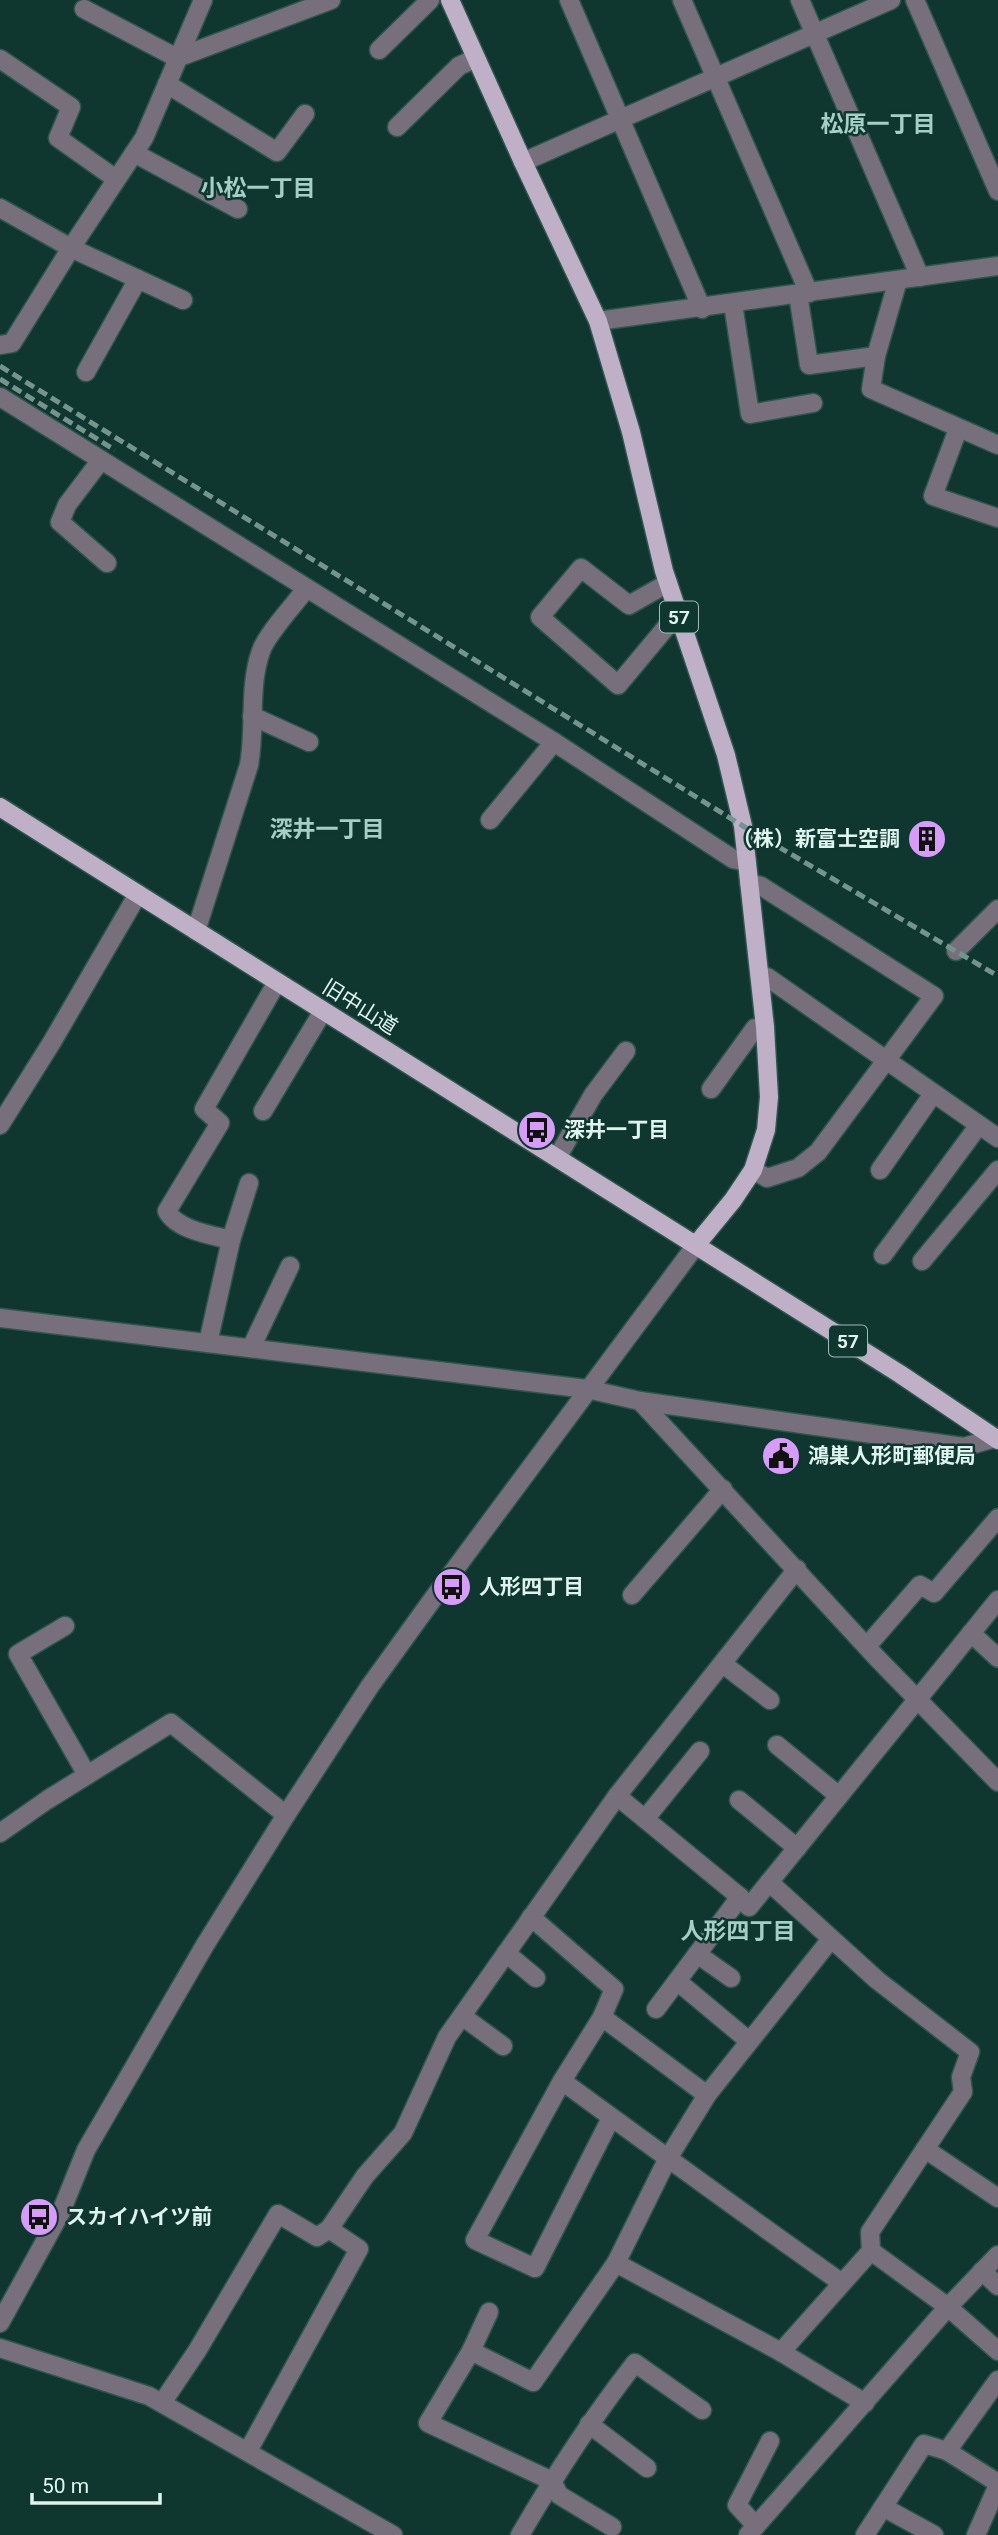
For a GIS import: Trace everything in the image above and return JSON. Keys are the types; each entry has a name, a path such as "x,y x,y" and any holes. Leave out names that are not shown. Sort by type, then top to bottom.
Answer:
{"main road":[{"name":"57","path":"450,0 598,321 631,432 668,583 726,755 743,826 765,1027 768,1119 753,1170 733,1200 696,1245 997,1439"},
{"name":"旧中山道","path":"0,807 696,1245"}],"street":[{"path":"0,345 12,343 144,138 202,0"},
{"path":"83,9 177,58 331,0"},
{"path":"379,50 430,0"},
{"path":"569,0 702,309"},
{"path":"682,0 804,293 809,365 876,356"},
{"path":"800,0 920,277"},
{"path":"523,162 891,0"},
{"path":"915,0 998,191"},
{"path":"397,127 459,66 476,58"},
{"path":"0,59 71,107 58,138 116,179"},
{"path":"167,84 277,152 305,114"},
{"path":"134,153 238,209"},
{"path":"0,208 71,248 183,300"},
{"path":"598,321 702,309 998,266"},
{"path":"86,372 138,279"},
{"path":"898,280 876,356 871,389 998,445"},
{"path":"733,304 750,414 813,403"},
{"path":"0,397 554,741 733,859 747,862"},
{"path":"958,429 933,496 998,518"},
{"path":"101,460 67,505 60,522 107,563"},
{"path":"668,583 629,605 580,568 540,617 618,685 678,613"},
{"path":"195,931 249,765 252,748 253,685 262,648 306,589"},
{"path":"252,716 309,743"},
{"path":"491,820 554,741"},
{"path":"749,883 761,886 933,996 818,1152 798,1168 767,1178 753,1170"},
{"path":"0,1125 138,894"},
{"path":"956,951 998,909"},
{"path":"760,977 767,977 998,1138"},
{"path":"231,1240 201,1232 171,1219 167,1211 220,1123 204,1109 277,982"},
{"path":"263,1111 323,1011"},
{"path":"711,1089 755,1028 765,1027"},
{"path":"557,1158 593,1095 626,1051"},
{"path":"880,1170 933,1094"},
{"path":"883,1255 979,1125"},
{"path":"922,1261 998,1170"},
{"path":"208,1343 231,1240 249,1183"},
{"path":"0,2323 61,2212 93,2139 192,1967 286,1815 370,1686 696,1245"},
{"path":"251,1348 290,1266"},
{"path":"0,1318 587,1389 640,1401 964,1447 997,1439"},
{"path":"640,1401 866,1646 998,1782"},
{"path":"632,1595 723,1489"},
{"path":"866,1646 920,1585 934,1593 998,1518"},
{"path":"162,2403 197,2351 278,2214 317,2238 329,2229 365,2176 403,2133 447,2037 617,1796 797,1569"},
{"path":"617,1796 740,1897 749,1908 998,1600"},
{"path":"65,1626 18,1654 87,1775"},
{"path":"971,1633 998,1658"},
{"path":"723,1664 770,1700"},
{"path":"0,1833 171,1723 286,1815"},
{"path":"777,1745 839,1796"},
{"path":"645,1819 700,1751"},
{"path":"739,1800 797,1848"},
{"path":"769,1882 877,1980 970,2052 961,2077 963,2092 870,2232 871,2251 781,2352"},
{"path":"656,2009 740,1897"},
{"path":"531,1917 614,1989 602,2017 562,2081 475,2240 535,2269 611,2118"},
{"path":"471,2351 533,2382 616,2263 667,2160 706,2095 831,1939"},
{"path":"506,1953 536,1978"},
{"path":"697,1954 732,1978"},
{"path":"677,1981 749,2041"},
{"path":"462,2016 503,2046"},
{"path":"602,2017 706,2095"},
{"path":"562,2081 667,2160 842,2283"},
{"path":"925,2149 998,2198"},
{"path":"248,2451 359,2249 329,2229"},
{"path":"871,2251 948,2307 998,2351"},
{"path":"770,2441 737,2504 752,2530 948,2307 998,2255"},
{"path":"616,2263 781,2352 865,2403"},
{"path":"982,2271 998,2286"},
{"path":"489,2312 471,2351 428,2423 552,2481 559,2495 612,2527"},
{"path":"0,2348 149,2396 393,2535"},
{"path":"520,2535 589,2424 635,2363 702,2410"},
{"path":"947,2451 998,2379"},
{"path":"589,2424 647,2468"},
{"path":"865,2535 924,2444 947,2451 998,2484 976,2535"},
{"path":"883,2507 934,2535"}],"railway":[{"path":"0,366 743,826 998,976"},
{"path":"0,379 115,450"}],"place":[{"name":"（株）新富士空調","path":"927,839"},
{"name":"深井一丁目","path":"537,1130"},
{"name":"鴻巣人形町郵便局","path":"781,1456"},
{"name":"人形四丁目","path":"452,1587"},
{"name":"スカイハイツ前","path":"39,2217"}],"district":[{"name":"松原一丁目","path":"878,124"},
{"name":"小松一丁目","path":"258,188"},
{"name":"深井一丁目","path":"327,829"},
{"name":"人形四丁目","path":"738,1931"}]}
